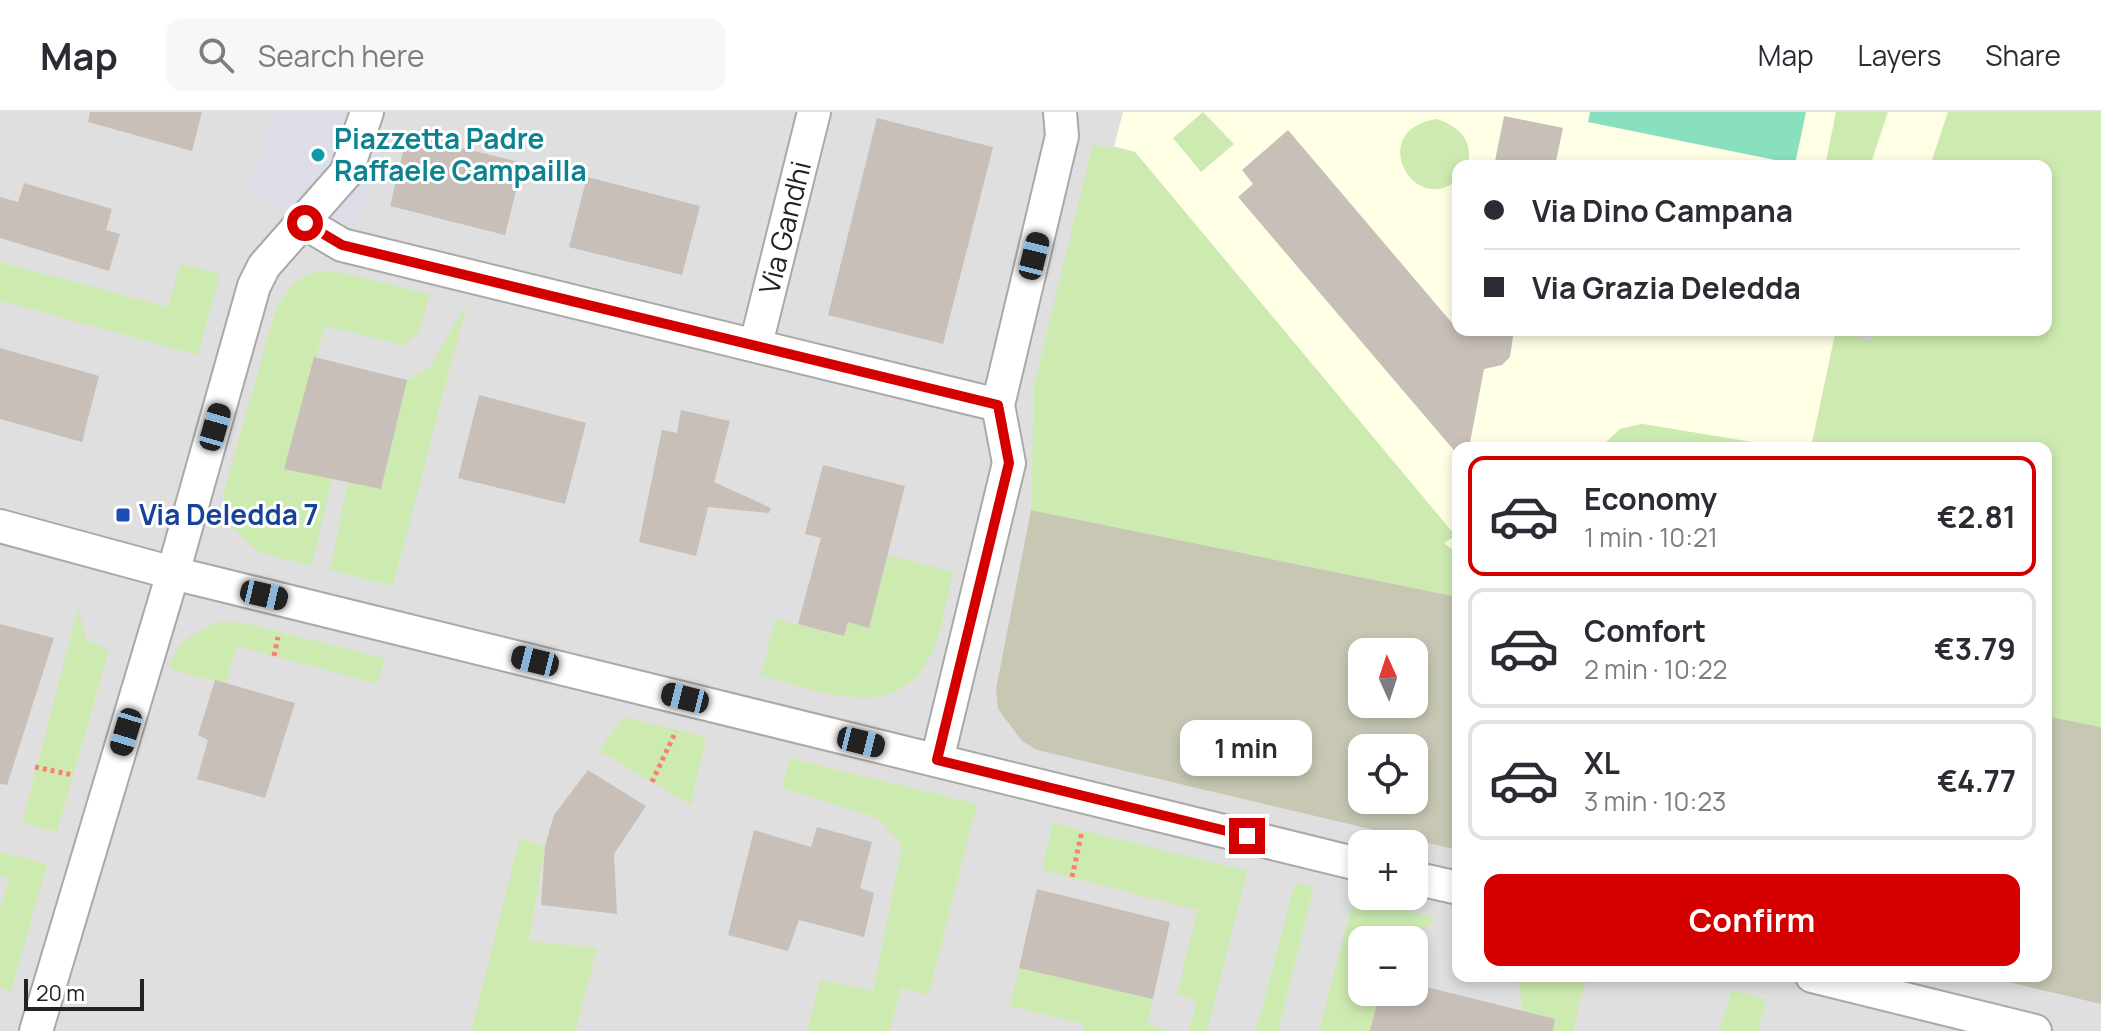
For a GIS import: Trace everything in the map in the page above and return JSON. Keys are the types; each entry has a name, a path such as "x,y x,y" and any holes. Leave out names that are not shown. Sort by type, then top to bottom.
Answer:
{"street":[{"path":"36,1031 173,573 254,286 264,266 346,173 367,112"},
{"name":"Via Gandhi","path":"756,344 814,112"},
{"path":"937,760 1009,463 998,405 1062,136 1060,112"},
{"path":"305,223 342,245 998,405"},
{"path":"0,526 173,573 1348,862"},
{"path":"1428,881 1452,887"},
{"path":"1836,982 2035,1031"}],"path":[{"path":"274,656 280,632"},
{"path":"652,782 677,730"},
{"path":"35,767 73,775"},
{"path":"1072,877 1082,830"}],"shaded area":[{"path":"0,112 2101,112 2101,1031 0,1031"},
{"name":"Piazzetta Padre Raffaele Campailla","path":"276,112 388,112 362,213 342,245 246,192"},
{"path":"1123,112 1948,112 1932,160 1452,160 1452,336 1835,336 1812,442 1751,442 1642,424 1620,429 1606,442 1452,442 1452,532 1135,152 1114,146"},
{"path":"1031,510 1452,596 1452,849 1428,843 1428,830 1374,830 1037,750 1022,741 998,709 996,689"},
{"path":"1452,538 1452,550 1444,543"},
{"path":"2052,717 2101,727 2101,1004 2008,982 2052,982"}],"green space":[{"path":"1203,112 1234,144 1201,172 1173,138"},
{"path":"1590,112 1806,112 1796,160 1775,160 1588,122"},
{"path":"1836,112 1888,112 1872,160 1826,160"},
{"path":"1948,112 2101,112 2101,727 2052,717 2052,442 1812,442 1835,336 1855,336 1870,341 1872,336 2052,336 2052,160 1932,160"},
{"path":"1437,119 1452,126 1467,142 1468,160 1452,160 1452,182 1442,188 1426,188 1413,180 1404,168 1400,153 1403,139 1415,126"},
{"path":"1093,144 1135,152 1452,531 1452,537 1444,543 1452,550 1452,596 1031,510 1034,385"},
{"path":"0,262 168,307 180,264 220,274 198,355 0,301"},
{"path":"318,271 342,273 430,294 419,331 404,345 325,326 285,468 332,479 312,566 257,552 225,521 224,492 276,308 295,281"},
{"path":"467,303 393,586 330,570 348,482 381,489 407,380 430,367"},
{"path":"1642,424 1751,442 1606,442 1620,429"},
{"path":"888,555 953,572 938,637 921,671 903,687 882,696 859,698 810,690 761,676 775,619 844,636 848,622 869,627"},
{"path":"78,609 87,640 109,650 57,832 22,823"},
{"path":"218,622 244,623 385,658 378,684 237,646 226,684 169,669 176,652 187,639"},
{"path":"623,717 706,737 691,805 599,751"},
{"path":"790,758 977,804 929,995 901,988 890,1031 807,1031 820,980 873,991 902,845 878,818 782,788"},
{"path":"1052,823 1247,871 1207,1031 1188,1031 1197,1001 1177,995 1197,910 1042,870"},
{"path":"520,838 545,846 529,941 597,948 576,1031 471,1031"},
{"path":"0,852 47,864 11,992 0,988 0,909 9,878 0,875"},
{"path":"1295,883 1314,887 1278,1031 1256,1031"},
{"path":"1351,910 1404,910 1435,918 1428,926 1348,926 1348,1006 1376,1006 1370,1031 1319,1031"},
{"path":"1019,968 1153,999 1147,1025 1172,1031 1083,1031 1084,1024 1009,1006"},
{"path":"1519,982 1585,982 1573,1031 1521,1031 1524,1020"},
{"path":"1731,990 1766,999 1758,1031 1720,1031"}],"building":[{"path":"90,112 202,112 192,151 88,122"},
{"path":"1504,116 1563,128 1556,160 1495,160"},
{"path":"877,118 993,147 943,344 828,315"},
{"path":"1288,130 1452,323 1452,336 1513,336 1510,357 1502,365 1484,369 1470,442 1452,442 1452,448 1238,197 1253,184 1242,170"},
{"path":"407,135 523,163 505,235 390,206"},
{"path":"587,177 700,206 682,275 569,247"},
{"path":"24,183 112,209 106,230 120,234 109,271 0,238 0,197 18,202"},
{"path":"0,348 99,376 82,442 0,419"},
{"path":"314,357 407,380 381,489 284,469"},
{"path":"479,395 586,423 565,504 458,478"},
{"path":"681,410 730,421 714,482 771,508 769,513 708,507 696,556 639,542 662,430 677,433"},
{"path":"823,465 905,486 869,628 848,622 844,636 798,624 821,538 805,534"},
{"path":"0,624 54,638 7,785 0,784"},
{"path":"215,680 295,703 265,798 197,779 208,740 198,735"},
{"path":"588,770 646,806 614,854 617,914 541,905 545,846 554,815"},
{"path":"817,827 872,842 860,888 874,893 864,937 799,920 788,951 728,935 754,830 811,847"},
{"path":"1037,889 1170,922 1153,999 1019,968"},
{"path":"1428,987 1555,1019 1553,1031 1370,1031 1376,1006 1428,1006"}],"place":[{"name":"Piazzetta Padre Raffaele Campailla","path":"318,155"},
{"name":"Via Deledda 7","path":"123,515"}],"route":[{"path":"305,223 342,245 998,405 1009,463 937,760 1247,836"}]}
